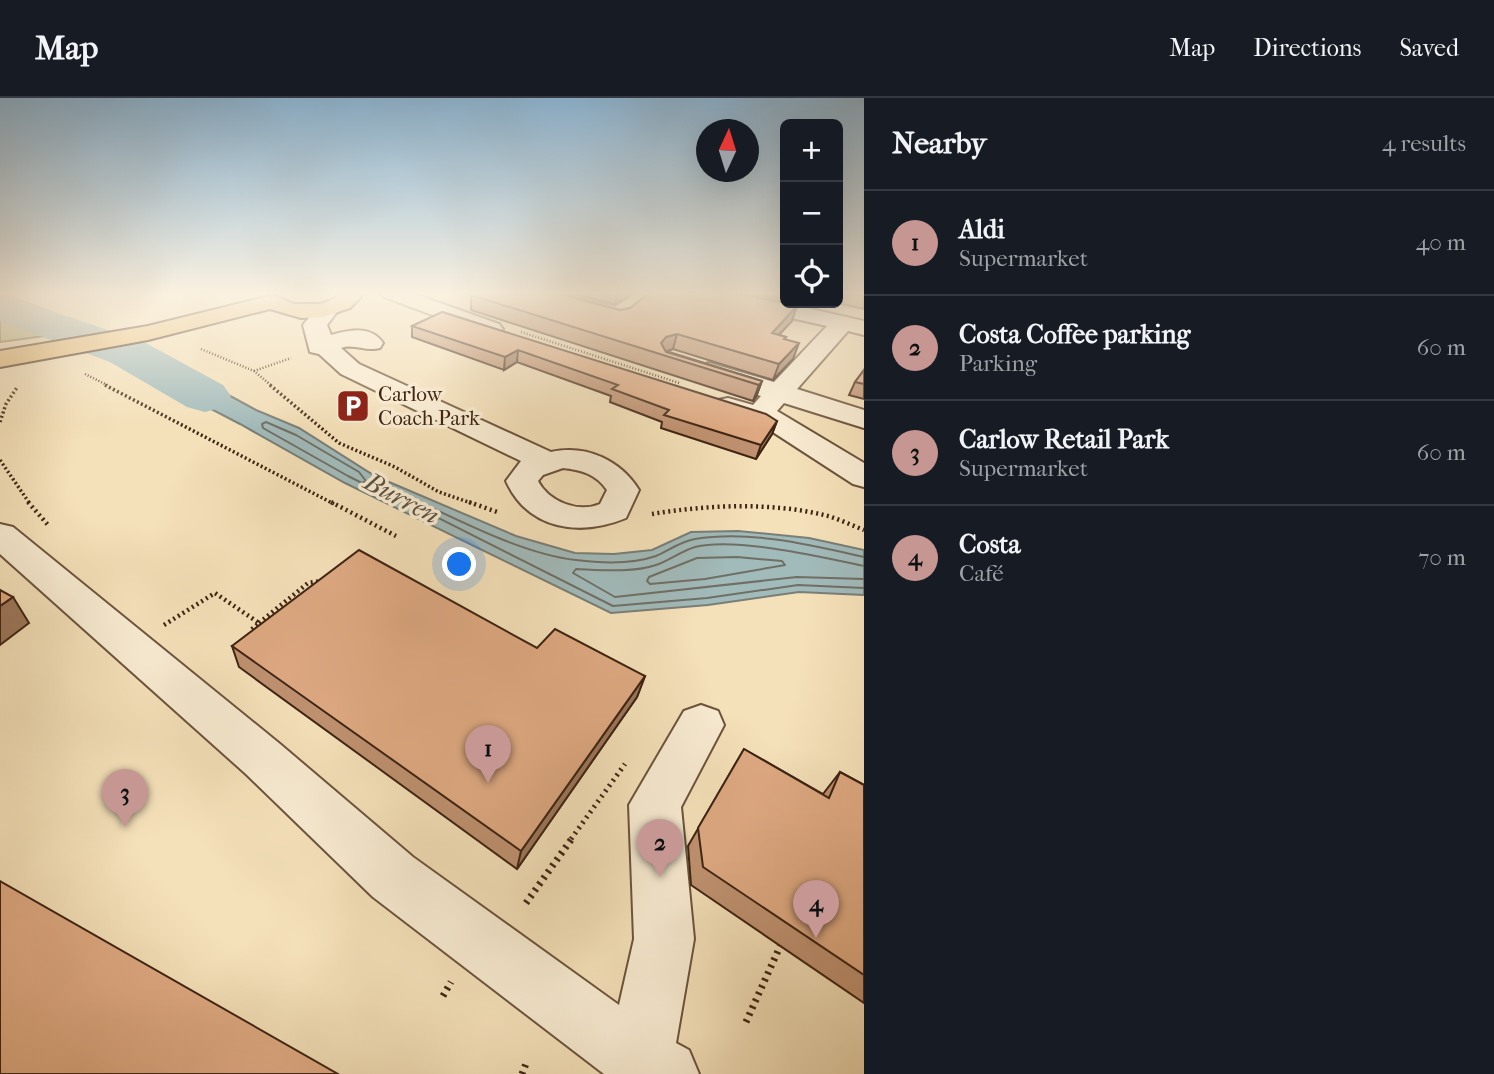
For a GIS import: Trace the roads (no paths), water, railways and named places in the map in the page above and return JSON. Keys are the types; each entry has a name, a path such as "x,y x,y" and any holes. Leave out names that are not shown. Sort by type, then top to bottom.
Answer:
{"main road":[{"path":"0,359 120,338"}],"street":[{"path":"314,338 344,371 491,449 540,464 578,460 608,471 624,490 622,500 615,509 586,518 550,512 527,495 523,485 526,475 540,464"},
{"path":"321,347 349,338"},
{"path":"358,338 371,343"},
{"path":"758,415 841,338"},
{"path":"864,419 781,393 690,382 797,433 822,453 864,477"},
{"path":"0,536 263,759 393,877 653,1067"},
{"path":"653,1067 664,939 654,805 701,725"}],"water":[{"path":"137,345 256,410 299,428 375,476 516,536 575,553 614,554 652,550 691,532 738,531 809,538 864,550 864,595 799,592 708,605 611,613 345,483 134,369 126,362 99,353"}],"waterway":[{"name":"Burren","path":"86,338 127,352 205,396"}],"place":[{"name":"Carlow Coach Park","path":"353,406"},
{"name":"Aldi","path":"488,783"},
{"name":"Carlow Retail Park","path":"125,827"},
{"name":"Costa Coffee parking","path":"660,877"},
{"name":"Costa","path":"816,938"}]}
